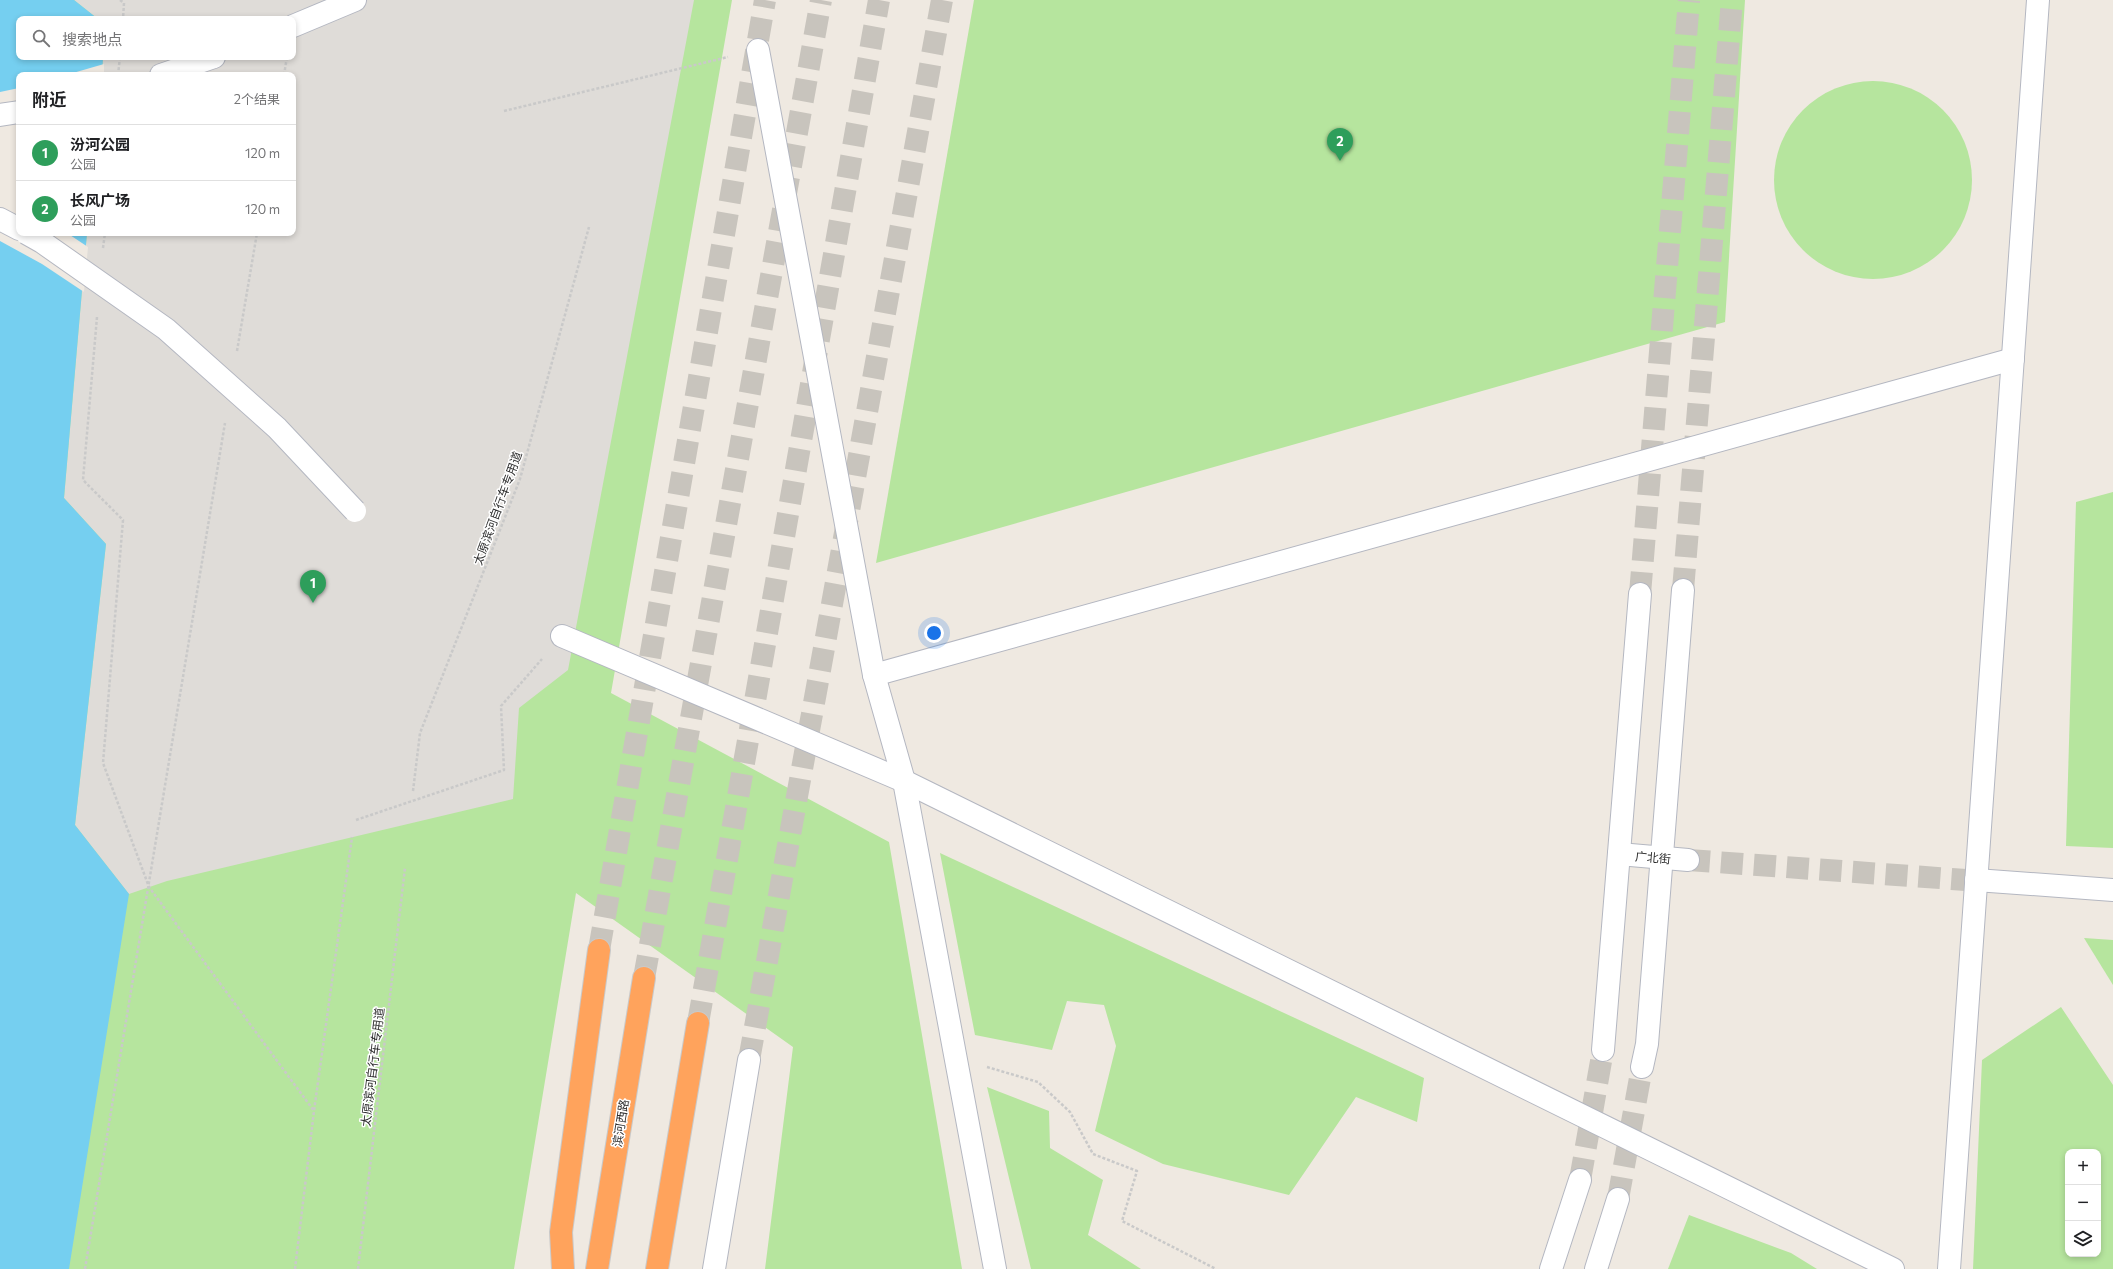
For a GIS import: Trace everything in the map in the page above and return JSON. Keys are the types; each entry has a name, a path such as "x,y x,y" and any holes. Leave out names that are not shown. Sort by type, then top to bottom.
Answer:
{"highway":[{"path":"554,1269 561,1232 599,950"},
{"name":"滨河西路","path":"597,1269 644,978"},
{"path":"657,1269 698,1023"},
{"path":"561,1232 563,1269"}],"street":[{"path":"296,25 355,0"},
{"path":"1949,1269 2038,0"},
{"path":"758,50 874,675 904,781 996,1269"},
{"path":"170,72 205,60"},
{"path":"0,115 16,112"},
{"path":"0,219 16,227"},
{"path":"31,236 166,328 277,428 355,511"},
{"path":"874,675 2012,359"},
{"path":"1642,1067 1647,1044 1683,590"},
{"path":"1603,1050 1640,594"},
{"path":"562,636 904,781 1893,1269"},
{"name":"广北街","path":"1619,854 1688,860"},
{"path":"1976,880 2113,890"},
{"path":"714,1269 749,1060"},
{"path":"1551,1269 1580,1180"},
{"path":"1596,1269 1618,1199"}],"path":[{"path":"120,0 124,3 123,16"},
{"path":"504,110 758,50"},
{"path":"118,72 120,60"},
{"path":"284,72 286,60"},
{"name":"太原滨河自行车专用道","path":"413,791 420,733 520,479 589,227"},
{"path":"103,249 104,236"},
{"path":"236,359 256,236"},
{"path":"98,313 83,480 123,520 103,763 149,887 314,1111"},
{"path":"85,1269 226,422"},
{"path":"356,820 504,770 501,706 562,636"},
{"path":"295,1269 314,1111 352,837"},
{"name":"太原滨河自行车专用道","path":"358,1269 405,868"},
{"path":"956,1059 1038,1082 1070,1112 1093,1154 1137,1171 1122,1221 1216,1269"}],"green space":[{"path":"0,0 732,0 611,693 889,842 962,1269 765,1269 793,1047 576,893 514,1269 0,1269"},
{"path":"974,0 1745,0 1725,322 876,563"},
{"path":"1863,81 1883,81 1902,85 1920,92 1936,103 1950,117 1961,133 1965,142 1972,170 1972,190 1968,209 1961,227 1950,243 1936,257 1920,268 1902,275 1883,279 1863,279 1844,275 1826,268 1810,257 1796,243 1785,227 1778,209 1774,190 1774,170 1778,151 1785,133 1796,117 1810,103 1826,92 1844,85"},
{"path":"2113,492 2113,848 2066,846 2076,502"},
{"path":"940,853 1424,1078 1417,1122 1356,1097 1289,1195 1163,1164 1095,1131 1116,1046 1104,1005 1067,1001 1052,1050 975,1035"},
{"path":"2084,938 2113,940 2113,985"},
{"path":"2061,1007 2113,1085 2113,1269 1973,1269 1982,1060"},
{"path":"987,1087 1049,1111 1050,1148 1103,1180 1088,1235 1141,1269 1031,1269"},
{"path":"1689,1215 1791,1253 1817,1269 1668,1269"}],"shaded area":[{"path":"74,0 694,0 568,670 519,708 513,799 167,881 129,894 75,825 106,544 64,498 87,236 296,236 296,72 102,72 103,60 296,60 296,16 94,16"}],"water":[{"path":"0,0 74,0 94,16 16,16 16,60 103,60 102,72 16,72 16,236 87,236 64,498 106,544 75,825 129,894 69,1269 0,1269"}],"pier":[{"path":"104,64 104,72 76,72"},
{"path":"16,89 16,236 72,236 88,247 84,292 42,264 0,241 0,92"}],"tunnel":[{"path":"599,950 765,0"},
{"path":"644,978 821,0"},
{"path":"698,1023 879,0"},
{"path":"749,1060 942,0"},
{"path":"1640,594 1689,0"},
{"path":"1683,590 1732,0"},
{"path":"1688,860 1994,882"},
{"path":"1580,1180 1603,1050"},
{"path":"1618,1199 1642,1067"}],"place":[{"name":"长风广场","path":"1340,161"},
{"name":"汾河公园","path":"313,603"}]}
